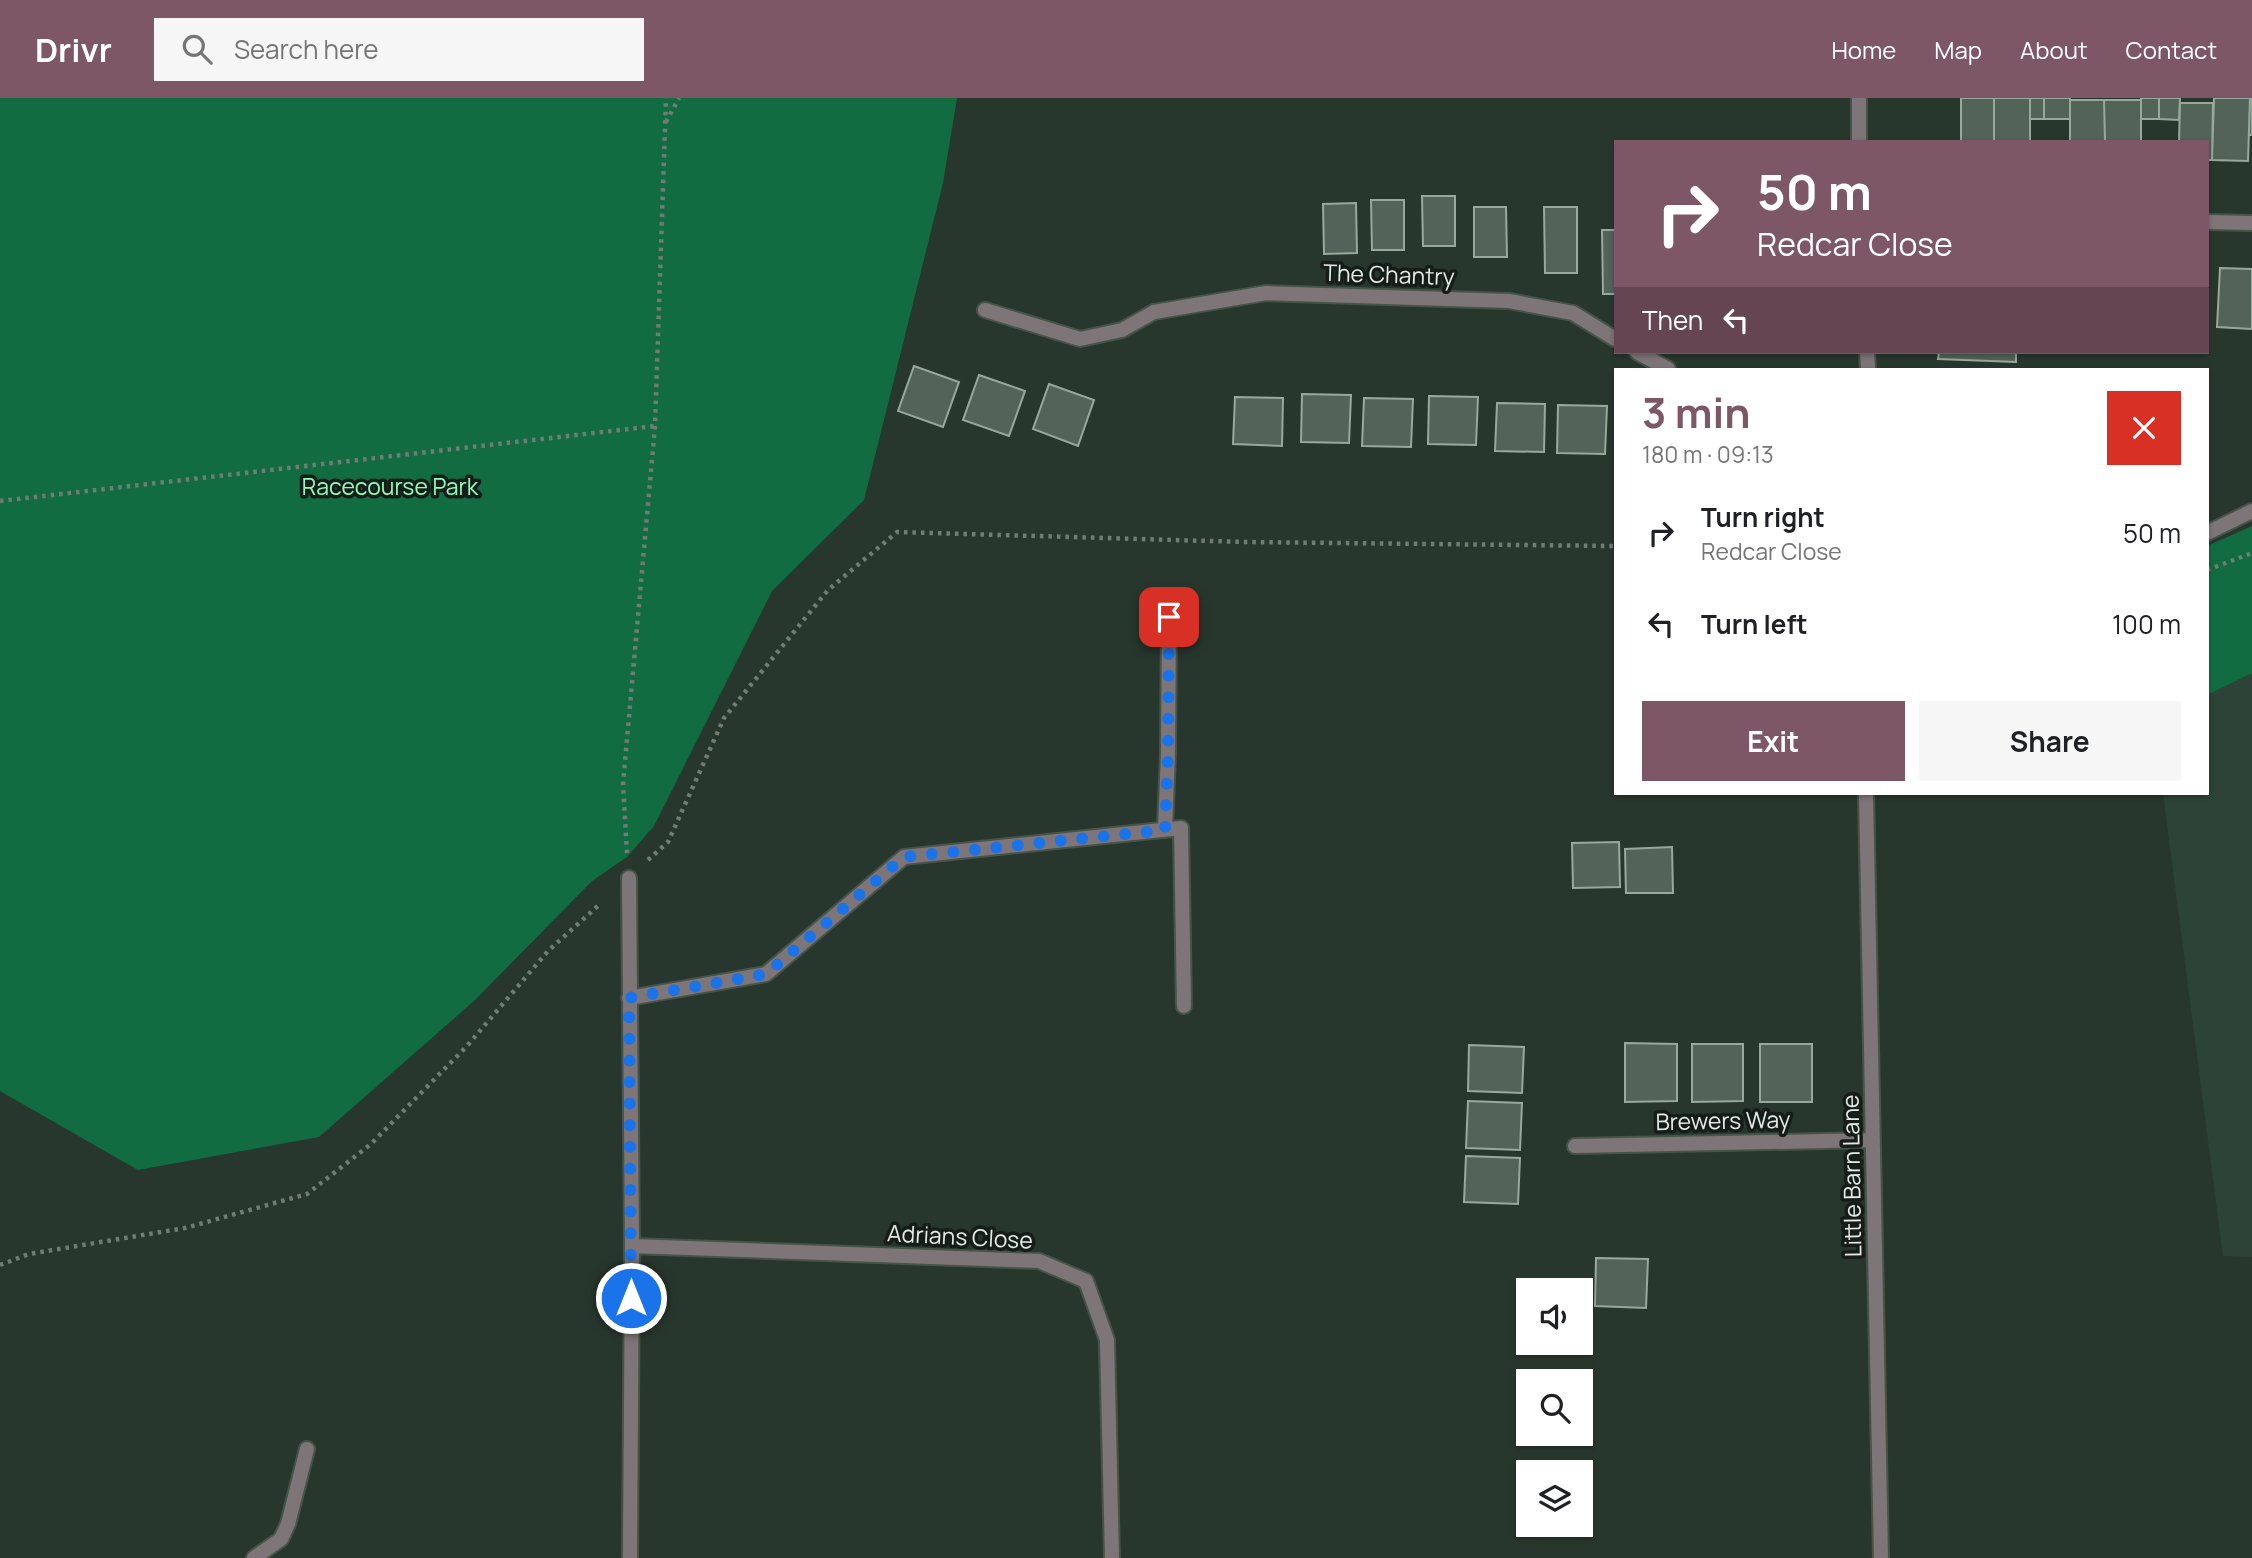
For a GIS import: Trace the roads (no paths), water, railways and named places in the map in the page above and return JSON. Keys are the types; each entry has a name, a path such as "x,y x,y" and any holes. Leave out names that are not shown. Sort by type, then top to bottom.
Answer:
{"street":[{"path":"1859,98 1859,140"},
{"path":"2209,222 2252,223"},
{"name":"The Chantry","path":"985,310 1080,339 1122,330 1154,312 1266,293 1509,301 1573,313 1614,338"},
{"path":"1641,354 1666,368"},
{"path":"2209,532 2252,511"},
{"path":"1165,830 1169,617"},
{"name":"Little Barn Lane","path":"1866,795 1881,1558"},
{"path":"629,998 766,974 904,857 1181,828 1184,1006"},
{"path":"629,878 632,1246 630,1558"},
{"name":"Brewers Way","path":"1575,1146 1873,1140"},
{"name":"Adrians Close","path":"632,1246 1039,1261 1086,1281 1107,1340 1112,1558"},
{"path":"254,1558 281,1539 288,1524 307,1449"}],"park label":[{"name":"Racecourse Park","path":"390,486"}]}
